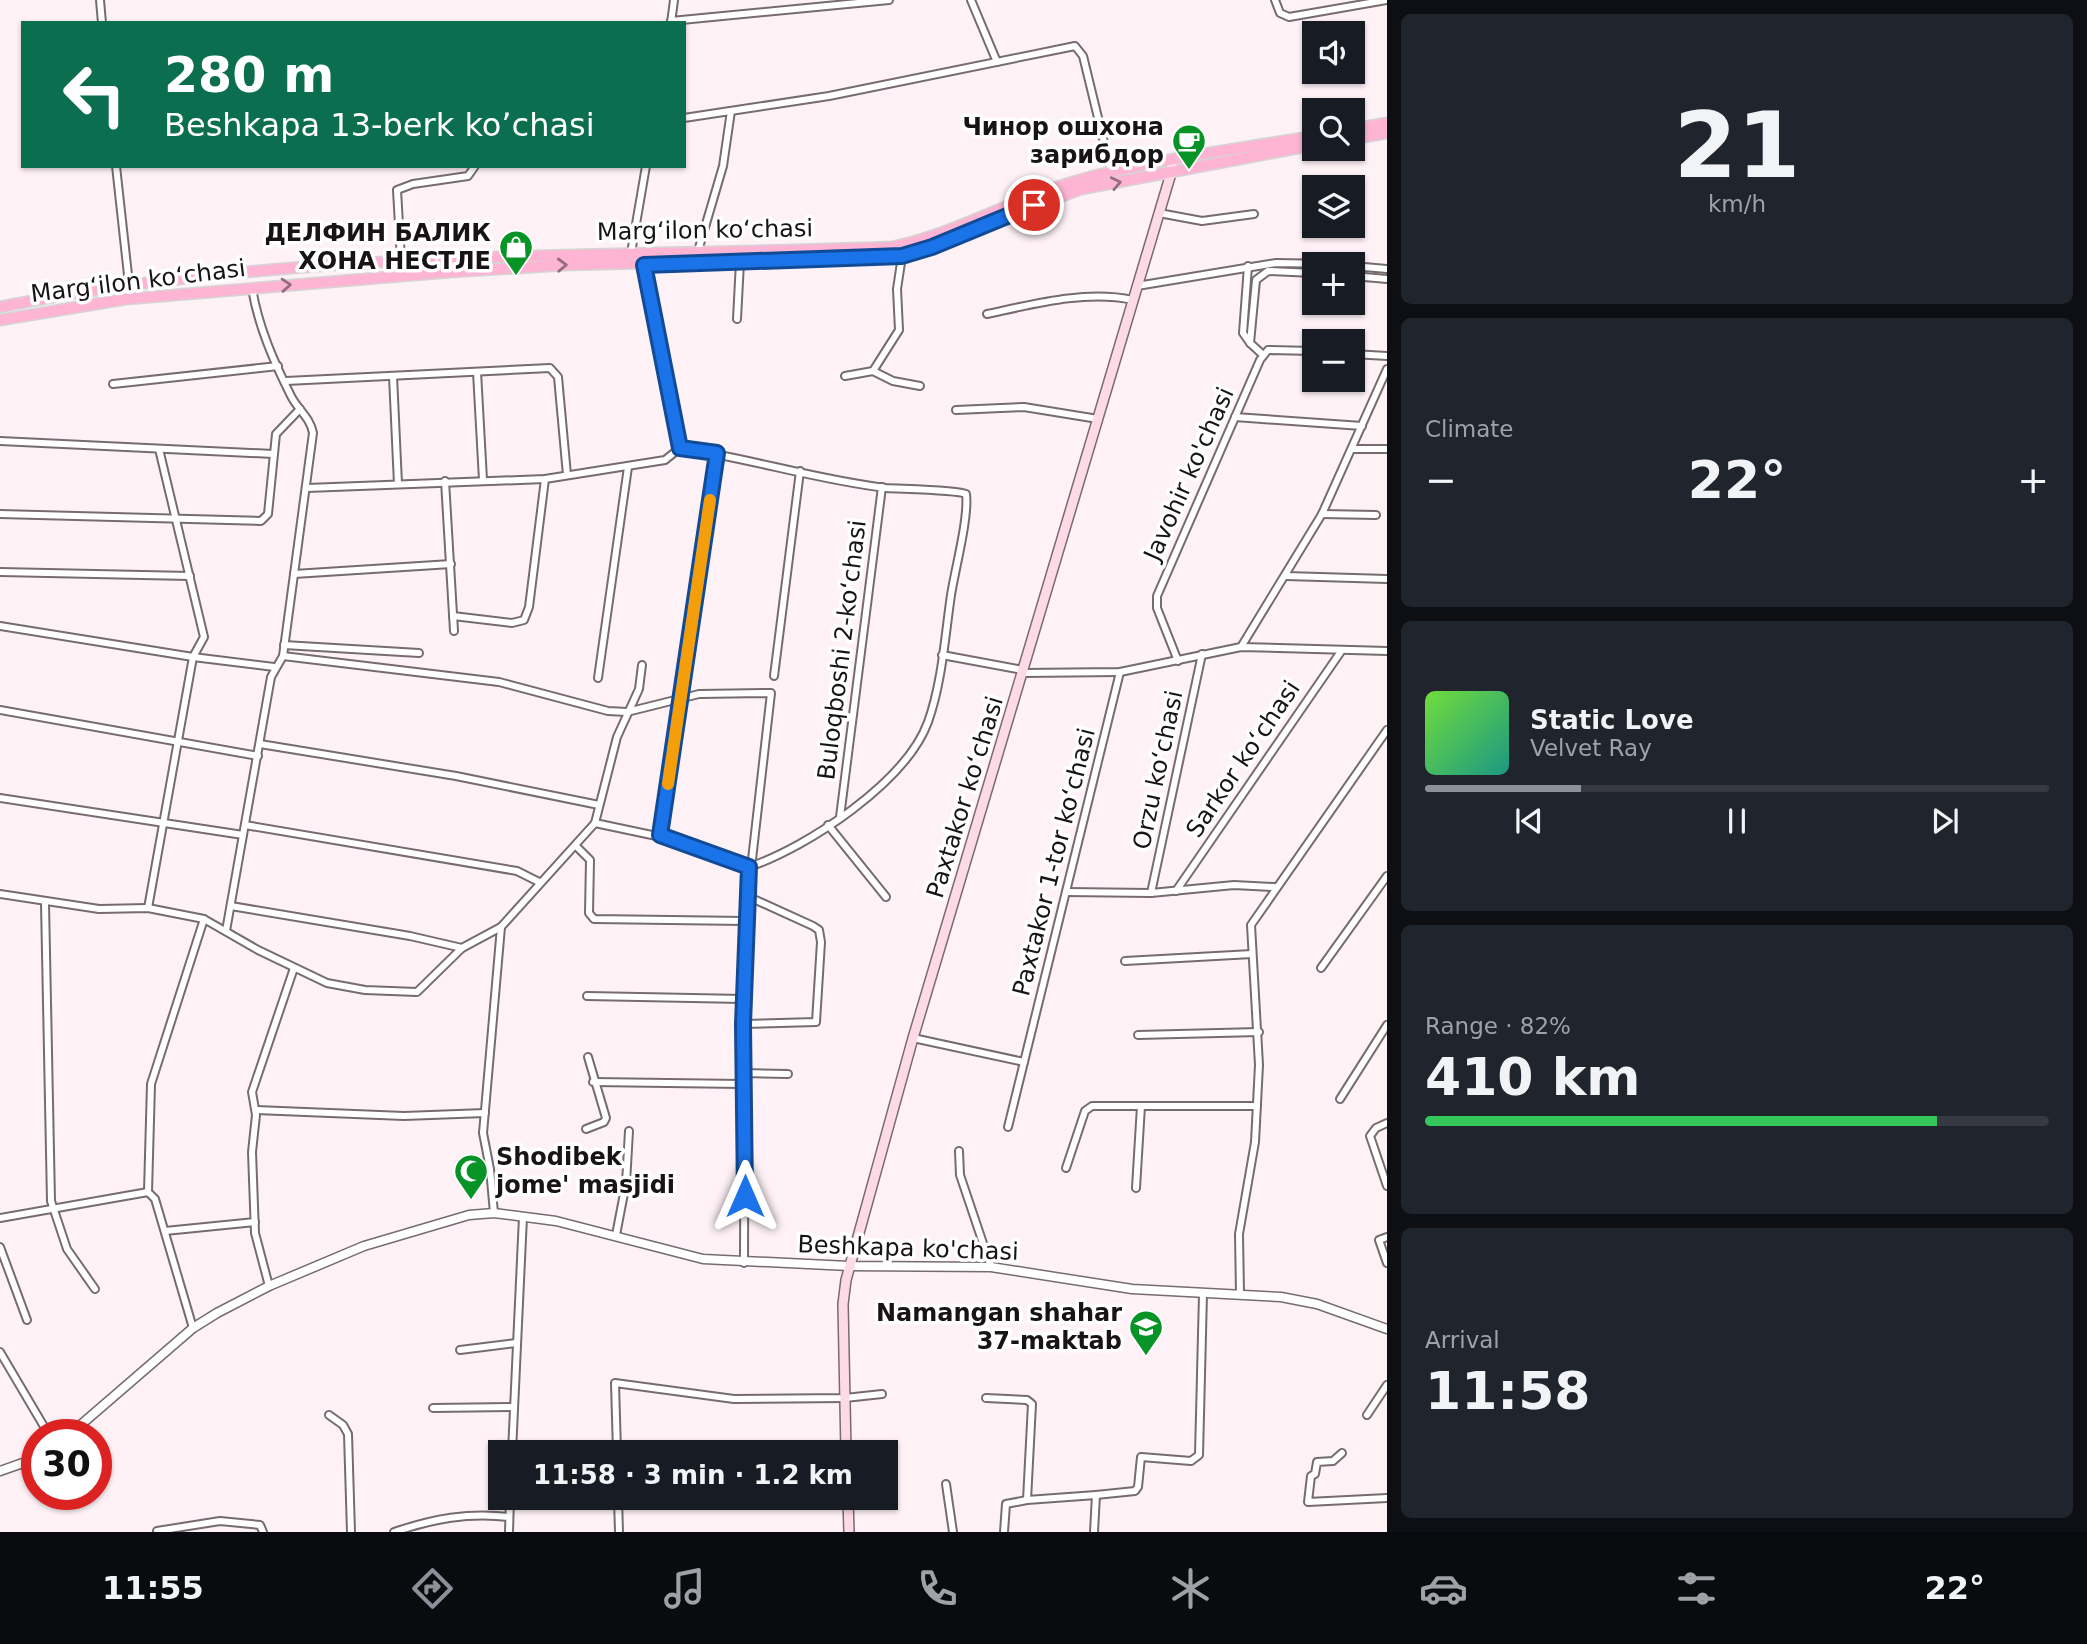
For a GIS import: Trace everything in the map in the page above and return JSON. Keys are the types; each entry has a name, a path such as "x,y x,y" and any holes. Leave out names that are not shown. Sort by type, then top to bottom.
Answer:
{"main road":[{"path":"1365,127 1387,123"},
{"path":"1365,137 1387,132"},
{"name":"Margʻilon koʻchasi","path":"0,320 126,299 565,265 644,265 902,256 932,247 1055,197 1172,165 1302,138"},
{"name":"Margʻilon koʻchasi","path":"0,307 130,284 401,260 892,247 936,235 1040,192 1111,171 1302,147"},
{"name":"Paxtakor koʻchasi","path":"846,1440 843,1304 849,1266 1172,165"},
{"path":"848,1510 849,1532"}],"street":[{"path":"100,0 102,21"},
{"path":"671,21 674,0"},
{"path":"681,21 890,0"},
{"path":"971,0 997,62"},
{"path":"1275,0 1280,13 1289,17 1387,0"},
{"path":"686,118 829,96 1079,47 1111,171"},
{"path":"698,251 723,166 731,111"},
{"path":"116,168 130,284"},
{"path":"402,277 397,190 413,184 468,176 474,168"},
{"path":"631,253 646,168"},
{"path":"1159,213 1202,220 1254,214"},
{"path":"873,372 899,330 897,289 902,256"},
{"path":"737,319 740,262"},
{"path":"1137,286 1248,266 1302,262"},
{"path":"644,265 680,448"},
{"path":"1248,266 1243,333 1262,354 1278,349 1302,350"},
{"path":"1365,267 1387,269"},
{"path":"1250,343 1256,280 1261,274 1279,271 1302,272"},
{"path":"1365,277 1387,279"},
{"path":"226,931 274,667 282,656 284,645 313,433 309,419 300,410 257,317 252,288"},
{"path":"987,314 1091,297 1111,296 1133,300"},
{"name":"Javohir ko'chasi","path":"1178,661 1157,608 1157,596 1262,354"},
{"path":"1365,355 1387,356"},
{"path":"113,384 278,366"},
{"path":"286,381 550,368 556,371 567,475"},
{"path":"1241,647 1322,514 1387,369"},
{"path":"477,372 483,480"},
{"path":"845,376 873,372 893,381 920,386"},
{"path":"393,376 398,484"},
{"path":"956,410 1024,407 1098,419"},
{"path":"0,514 251,522 265,519 268,514 276,434 300,410"},
{"path":"1235,417 1362,426"},
{"path":"0,441 273,454"},
{"path":"307,488 545,478 665,460 680,448 717,453 882,487 959,491 967,498 931,713 914,748 892,777 828,825 749,867 660,835 595,823"},
{"path":"148,908 193,657 200,648 204,632 159,449"},
{"path":"1352,449 1387,449"},
{"path":"660,835 717,453"},
{"path":"598,678 628,467"},
{"path":"774,676 800,471"},
{"path":"453,616 512,623 524,620 529,607 545,478"},
{"path":"445,481 454,631"},
{"name":"Buloqboshi 2-koʻchasi","path":"840,817 882,487"},
{"path":"1322,514 1376,515"},
{"path":"295,573 451,564"},
{"path":"0,572 190,576"},
{"path":"1286,576 1387,579"},
{"path":"0,626 274,667"},
{"path":"284,645 419,653"},
{"path":"942,655 1023,672 1120,672 1241,647 1387,651"},
{"name":"Sarkor koʻchasi","path":"1176,891 1342,650"},
{"name":"Orzu koʻchasi","path":"1151,893 1202,654"},
{"path":"282,656 499,682 580,706 626,712 682,697 771,693 749,867 745,921 744,1263"},
{"path":"0,894 44,903 99,909 148,908 204,919 294,968 342,987 411,994 423,988 463,948 501,927 595,823 626,712 639,689 642,665"},
{"name":"Paxtakor 1-tor koʻchasi","path":"1008,1127 1120,672"},
{"path":"0,710 258,756"},
{"path":"1240,1294 1239,1234 1255,1142 1259,1032 1251,925 1274,887 1387,730"},
{"path":"260,744 456,776 599,805"},
{"path":"0,798 243,835"},
{"path":"245,825 517,871 539,882"},
{"path":"828,825 886,897"},
{"path":"576,846 590,860 589,913 594,919 745,921"},
{"path":"1321,968 1387,876"},
{"path":"1066,892 1151,893 1234,886 1274,887"},
{"path":"743,1024 816,1022 821,942 819,930 813,926 747,896"},
{"path":"44,903 53,1209 67,1249 95,1289"},
{"path":"231,906 410,936 463,948"},
{"path":"193,1328 155,1199 148,1192 151,1084 204,919"},
{"path":"494,1213 483,1133 501,927"},
{"path":"1125,961 1252,954"},
{"path":"269,1286 256,1246 252,1152 256,1110 253,1100 254,1082 294,968"},
{"path":"587,996 744,999"},
{"path":"1340,1098 1384,1036 1387,1025"},
{"path":"1138,1035 1259,1032"},
{"path":"914,1038 1024,1062"},
{"path":"586,1129 604,1122 606,1118 593,1082 588,1057"},
{"path":"743,1073 788,1074"},
{"path":"593,1082 744,1084"},
{"path":"1136,1188 1141,1106"},
{"path":"1066,1168 1088,1108 1256,1106"},
{"path":"256,1110 404,1116 485,1113"},
{"path":"1387,1123 1376,1128 1370,1136 1387,1186"},
{"path":"616,1234 626,1183 629,1131"},
{"path":"959,1151 960,1175 991,1267"},
{"path":"0,1218 148,1192"},
{"name":"Beshkapa ko'chasi","path":"88,1419 193,1328 269,1286 376,1242 469,1215 494,1213 616,1234 703,1259 849,1266 991,1267 1132,1289 1300,1300 1387,1329"},
{"path":"513,1440 523,1217"},
{"path":"165,1231 255,1222"},
{"path":"1387,1237 1379,1240 1387,1263"},
{"path":"0,1247 27,1320"},
{"path":"1004,1532 1006,1504 1135,1491 1138,1487 1141,1457 1191,1461 1199,1455 1203,1294"},
{"path":"460,1350 516,1343"},
{"path":"0,1352 40,1419"},
{"path":"617,1440 615,1383 734,1399 845,1398 881,1394"},
{"path":"1367,1415 1387,1385"},
{"path":"986,1398 1027,1400 1032,1404 1027,1500"},
{"path":"433,1408 514,1407"},
{"path":"329,1416 343,1424 348,1434 351,1532"},
{"path":"1342,1453 1333,1461 1317,1462 1315,1474 1311,1476 1308,1502 1387,1498"},
{"path":"0,1471 21,1464"},
{"path":"946,1484 953,1532"},
{"path":"1094,1532 1096,1494"},
{"path":"509,1510 509,1532"},
{"path":"618,1510 619,1532"},
{"path":"394,1532 453,1516 478,1513 509,1517"},
{"path":"157,1531 173,1531 235,1520 255,1523 263,1532"},
{"path":"209,1523 209,1532"}],"slow traffic":[{"path":"668,784 710,500"}],"place":[{"name":"Чинор ошхона зарибдор","path":"1189,171"},
{"name":"ДЕЛФИН БАЛИК ХОНА НЕСТЛЕ","path":"516,277"},
{"name":"Shodibek jome' masjidi","path":"471,1201"},
{"name":"Namangan shahar 37-maktab","path":"1146,1357"}],"route":[{"path":"745,1196 743,1024 749,867 660,835 717,453 680,448 644,265 902,256 932,247 1034,205"}]}
